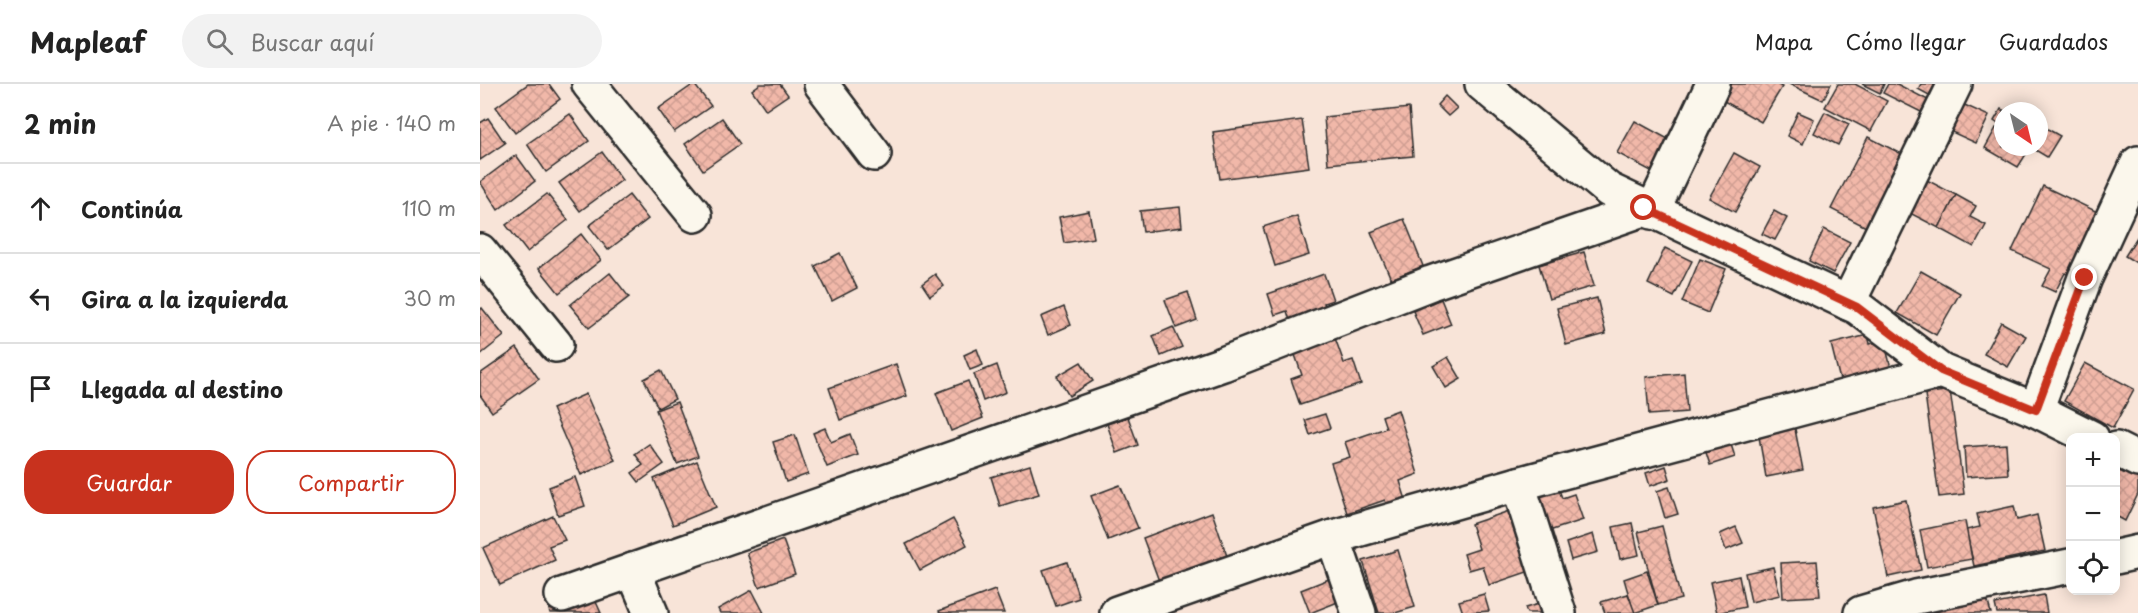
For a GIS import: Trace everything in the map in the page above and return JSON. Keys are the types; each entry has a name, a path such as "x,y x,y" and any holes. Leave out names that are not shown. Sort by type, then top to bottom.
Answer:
{"street":[{"path":"589,84 695,215"},
{"path":"821,84 874,154"},
{"path":"1482,84 1609,190 1848,303 1941,371 2036,410 2082,433"},
{"path":"562,595 1212,368 1431,283 1648,210 1713,84"},
{"path":"1848,303 1955,84"},
{"path":"2036,410 2085,278 2138,163"},
{"path":"480,251 556,345"},
{"path":"1117,613 1333,537 1518,484 1941,371"},
{"path":"2120,451 2138,460"},
{"path":"1518,484 1559,613"},
{"path":"1333,537 1359,613"},
{"path":"2120,556 2138,552"},
{"path":"1861,613 1916,597 2066,567"},
{"path":"633,570 651,613"}],"building":[{"path":"528,84 549,84 560,99 515,133 496,107"},
{"path":"694,84 711,106 674,132 658,109"},
{"path":"760,84 780,84 788,95 766,110 752,90"},
{"path":"1722,84 1777,84 1782,87 1761,122 1715,96"},
{"path":"1789,84 1831,84 1823,100"},
{"path":"1838,84 1855,84 1887,101 1871,131 1825,107"},
{"path":"1862,84 1884,84 1880,93"},
{"path":"1888,84 1897,84 1928,100 1921,112 1883,93"},
{"path":"1921,84 1935,84 1929,95 1918,89"},
{"path":"1445,96 1457,108 1448,116 1437,105"},
{"path":"1958,102 1989,116 1976,143 1945,129"},
{"path":"1409,108 1413,156 1328,164 1324,117"},
{"path":"1798,112 1814,119 1803,144 1787,136"},
{"path":"1825,112 1849,124 1838,145 1814,133"},
{"path":"570,114 589,141 546,172 527,144"},
{"path":"488,118 505,143 480,160 480,123"},
{"path":"722,118 740,144 703,170 685,144"},
{"path":"1302,120 1309,167 1220,179 1213,132"},
{"path":"1635,121 1670,140 1653,172 1617,153"},
{"path":"2048,129 2060,136 2048,155"},
{"path":"1994,132 1994,153 1985,148"},
{"path":"1868,137 1904,155 1866,227 1831,209"},
{"path":"602,152 622,180 580,211 559,183"},
{"path":"1734,153 1760,167 1735,212 1709,198"},
{"path":"516,155 535,181 498,210 480,182"},
{"path":"1999,156 2025,156 2018,167"},
{"path":"1919,176 1956,195 1939,228 1902,209"},
{"path":"2043,186 2106,216 2076,278 2065,273 2055,292 2042,286 2051,269 2012,251"},
{"path":"547,194 568,220 527,252 506,225"},
{"path":"629,195 648,219 608,250 589,226"},
{"path":"1956,195 1976,206 1970,217 1986,225 1974,247 1939,228"},
{"path":"1180,207 1182,227 1143,232 1140,211"},
{"path":"1089,211 1094,238 1064,243 1059,217"},
{"path":"1774,211 1787,218 1775,240 1762,234"},
{"path":"1297,216 1309,255 1275,266 1263,227"},
{"path":"1404,219 1423,266 1391,279 1371,232"},
{"path":"1824,229 1850,242 1833,273 1809,261"},
{"path":"581,234 601,260 559,293 539,268"},
{"path":"2138,237 2138,264 2125,256"},
{"path":"1665,248 1692,261 1674,297 1648,284"},
{"path":"1584,252 1594,286 1549,299 1539,265"},
{"path":"840,253 857,288 832,301 815,266"},
{"path":"1700,259 1726,269 1708,313 1682,302"},
{"path":"1921,271 1960,293 1936,335 1897,313"},
{"path":"610,273 629,297 589,328 570,305"},
{"path":"935,274 944,286 930,296 922,284"},
{"path":"1324,274 1333,300 1324,303 1329,315 1292,327 1287,311 1275,315 1268,294"},
{"path":"1188,292 1197,320 1176,328 1165,300"},
{"path":"1597,298 1606,334 1566,345 1557,308"},
{"path":"1441,299 1451,324 1423,335 1413,311"},
{"path":"1064,307 1071,325 1048,335 1041,317"},
{"path":"482,308 504,336 480,355 480,310"},
{"path":"2001,322 2026,336 2008,367 1984,354"},
{"path":"1173,327 1182,347 1161,356 1153,336"},
{"path":"1868,335 1870,344 1884,340 1891,368 1840,380 1831,344"},
{"path":"1335,338 1344,363 1353,360 1361,384 1300,405 1291,379 1302,375 1294,352"},
{"path":"517,348 539,379 492,412 480,395 480,374"},
{"path":"977,349 983,365 970,370 964,355"},
{"path":"1448,357 1461,379 1446,388 1433,366"},
{"path":"1081,362 1093,381 1069,396 1057,376"},
{"path":"2085,363 2134,389 2113,428 2064,401"},
{"path":"896,364 907,396 840,420 829,388"},
{"path":"997,365 1006,392 983,401 974,374"},
{"path":"661,370 675,399 658,408 644,379"},
{"path":"1684,373 1687,412 1649,415 1646,377"},
{"path":"968,381 983,418 951,431 936,393"},
{"path":"1950,390 1964,494 1939,497 1925,394"},
{"path":"586,394 615,460 581,475 552,409"},
{"path":"677,402 698,456 677,464 656,410"},
{"path":"1398,410 1418,474 1400,481 1406,500 1387,507 1385,500 1347,513 1331,463 1350,457 1345,442 1386,428 1382,416"},
{"path":"1325,414 1330,428 1310,435 1305,420"},
{"path":"1128,417 1138,445 1117,453 1107,424"},
{"path":"1794,424 1803,470 1766,477 1758,431"},
{"path":"825,428 831,442 850,434 858,455 827,467 813,433"},
{"path":"795,435 808,474 786,482 773,442"},
{"path":"1729,438 1735,457 1710,465 1704,446"},
{"path":"649,444 664,464 639,482 632,473 643,465 635,454"},
{"path":"2006,444 2008,474 1966,477 1964,447"},
{"path":"697,461 716,507 673,525 654,479"},
{"path":"1030,465 1039,494 1000,506 991,477"},
{"path":"1666,466 1670,479 1650,486 1646,473"},
{"path":"2120,468 2138,477 2138,494 2125,521 2120,518"},
{"path":"575,477 585,506 558,515 549,487"},
{"path":"1557,484 1562,498 1574,494 1583,520 1546,532 1532,492"},
{"path":"1120,485 1138,528 1108,540 1091,496"},
{"path":"1669,487 1678,514 1665,518 1657,491"},
{"path":"1906,500 1921,570 1888,577 1873,507"},
{"path":"2014,506 2017,520 2037,515 2045,551 1974,566 1966,530 1980,527 1977,514"},
{"path":"1512,510 1533,570 1489,585 1483,566 1469,570 1464,554 1479,549 1471,524"},
{"path":"1212,512 1227,556 1159,581 1143,538"},
{"path":"553,516 565,540 549,546 555,560 500,585 483,548"},
{"path":"953,519 967,545 920,570 906,544"},
{"path":"1965,521 1972,559 1927,567 1920,530"},
{"path":"1632,523 1639,555 1620,559 1613,527"},
{"path":"1662,526 1681,599 1658,605 1638,532"},
{"path":"1736,527 1743,543 1726,550 1720,534"},
{"path":"1593,534 1598,552 1571,560 1566,543"},
{"path":"783,540 795,574 759,587 747,553"},
{"path":"1398,550 1415,607 1395,613 1379,613 1363,561"},
{"path":"1817,561 1820,596 1783,598 1781,563"},
{"path":"1067,562 1079,598 1056,606 1043,570"},
{"path":"1773,567 1780,595 1751,602 1745,573"},
{"path":"1647,571 1658,605 1634,613 1624,579"},
{"path":"1339,575 1348,598 1310,613 1301,590"},
{"path":"1739,576 1745,607 1717,613 1710,582"},
{"path":"752,590 764,613 720,613 718,609"},
{"path":"995,590 1004,613 940,613 939,611"},
{"path":"591,591 601,613 550,613 549,610"},
{"path":"1484,594 1489,611 1463,613 1459,601"},
{"path":"1628,594 1635,613 1605,613 1601,602"},
{"path":"1986,595 1991,613 1921,613"},
{"path":"2044,595 2047,613 1997,613 1995,604"},
{"path":"1542,603 1545,613 1527,613 1525,608"}],"route":[{"path":"1644,208 1857,307 1941,371 2036,410 2085,278"}]}
